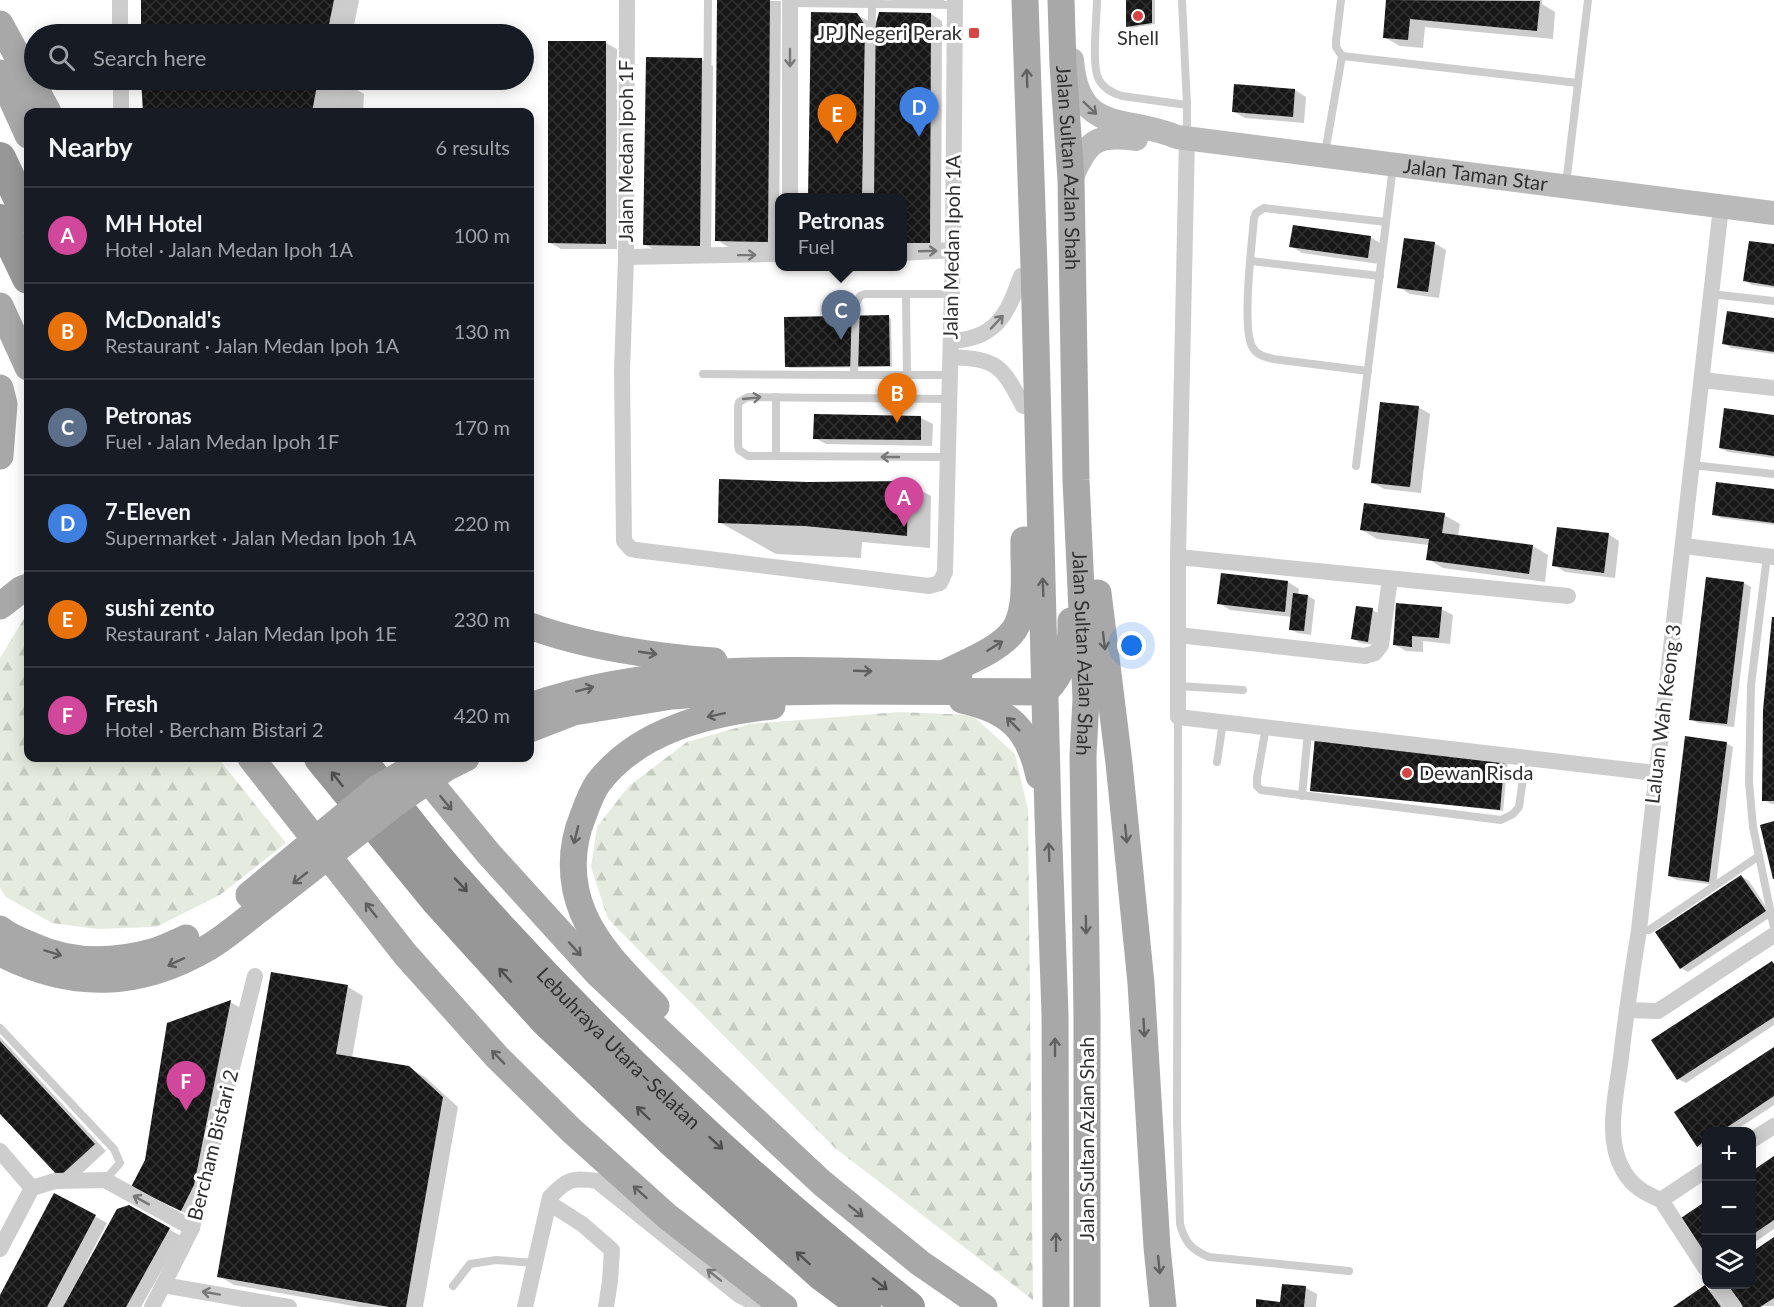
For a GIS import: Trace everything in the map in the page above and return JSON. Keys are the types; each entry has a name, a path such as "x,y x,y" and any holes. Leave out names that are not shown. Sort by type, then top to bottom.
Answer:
{"highway":[{"path":"0,158 24,209"},
{"path":"0,220 24,270"},
{"name":"Lebuhraya Utara–Selatan","path":"323,762 438,902 546,1021 680,1148 823,1276 865,1307"},
{"name":"Lebuhraya Utara–Selatan","path":"362,762 454,877 605,1039 703,1132 794,1213 909,1307"}],"main road":[{"name":"Jalan Sultan Azlan Shah","path":"1025,0 1028,106 1056,646 1048,683 1048,816 1055,1014 1056,1304"},
{"name":"Jalan Sultan Azlan Shah","path":"1061,7 1071,179 1076,480 1086,699 1083,756 1087,1014 1087,1307"},
{"path":"1056,646 1072,637 1057,136 1061,7"},
{"path":"0,24 24,68"},
{"path":"0,72 24,126"},
{"path":"36,90 46,108"},
{"path":"936,683 1004,641 1014,631 1023,599 1021,276 1015,144 1028,106"},
{"path":"0,306 24,358"},
{"path":"0,388 4,404 0,456"},
{"path":"1076,480 1089,517 1119,763 1168,1224 1163,1307"},
{"path":"0,606 24,588"},
{"path":"534,627 591,643 657,654 711,661 809,663 833,680"},
{"path":"534,705 600,686 639,679 704,674 936,683 1048,683 1068,701 1083,756"},
{"path":"534,727 574,712 672,696 833,680"},
{"path":"822,1183 770,1120 642,992 602,946 584,915 577,895 573,850 579,825 597,784 633,751 680,726 711,716 813,701 833,680"},
{"path":"936,683 986,705 1013,721 1026,740 1036,763 1048,816"},
{"path":"254,762 405,954 497,1057 571,1130 668,1217 784,1307"},
{"path":"412,762 488,853 598,974 822,1183 920,1263 984,1307"},
{"path":"0,953 26,967 65,977 107,981 153,973 208,947 378,788 422,762"},
{"path":"0,928 8,935 41,950 75,960 118,959 153,952 196,933 255,902 446,768 458,762"}],"street":[{"path":"120,0 120,24"},
{"path":"346,24 351,0"},
{"name":"Jalan Medan Ipoh 1F","path":"627,0 626,256 775,254"},
{"path":"790,2 790,193"},
{"name":"Jalan Medan Ipoh 1A","path":"626,256 622,371 623,521 624,541 631,549 838,576 935,585 940,582 945,572 950,399 955,2"},
{"name":"Jalan Taman Star","path":"1061,7 1070,37 1076,87 1090,110 1114,122 1158,129 1182,138"},
{"path":"121,90 121,108"},
{"path":"329,108 332,90"},
{"name":"Jalan Taman Star","path":"1071,179 1085,150 1090,144 1102,138 1115,136 1156,140 1182,138 1774,213"},
{"path":"1182,138 1178,717 1655,773"},
{"name":"Laluan Wah Keong 3","path":"1661,1200 1642,1192 1630,1182 1622,1168 1614,1142 1613,1122 1639,930 1721,207"},
{"path":"907,252 953,250"},
{"path":"951,349 988,331 1006,312 1021,276"},
{"path":"951,349 1000,368 1010,379 1023,406"},
{"path":"1702,380 1774,388"},
{"path":"1684,546 1771,557"},
{"path":"1179,557 1568,596"},
{"path":"1178,635 1365,656 1375,653 1382,645 1390,579"},
{"path":"1627,1010 1658,1011 1774,935"},
{"name":"Bercham Bistari 2","path":"152,1307 192,1228 255,976"},
{"path":"1756,1137 1774,1126"},
{"path":"0,1151 32,1188"},
{"path":"1702,1173 1661,1200 1702,1262"},
{"path":"525,1307 550,1197 562,1184 578,1178 597,1181 739,1295 763,1307"},
{"path":"0,1250 32,1188 55,1181 105,1180 192,1228"},
{"path":"549,1203 582,1224 612,1250 606,1307"},
{"path":"163,1285 289,1307"},
{"path":"1721,1289 1734,1307"}],"lane":[{"path":"706,256 708,0"},
{"path":"1097,0 1096,65 1097,74 1106,89 1122,96 1187,105"},
{"path":"1182,0 1187,105 1182,138"},
{"path":"1325,156 1342,56 1336,47 1341,0"},
{"path":"1566,187 1588,0"},
{"path":"790,2 955,2"},
{"path":"870,193 872,2"},
{"path":"1342,56 1578,83"},
{"path":"1356,466 1393,165"},
{"path":"1368,371 1272,359 1261,356 1253,349 1249,339 1248,318 1254,218 1256,213 1264,208 1386,222"},
{"path":"1251,261 1380,276"},
{"path":"854,375 857,300 866,294 952,294"},
{"path":"906,294 907,375"},
{"path":"1711,294 1774,301"},
{"path":"703,374 950,375"},
{"path":"776,397 776,456"},
{"path":"948,457 748,456 739,450 738,407 742,398 950,399"},
{"path":"1692,465 1774,474"},
{"path":"1771,557 1751,685 1749,782 1753,827 1774,928"},
{"path":"1178,686 1243,690"},
{"path":"1178,717 1177,1120 1168,1224 1188,1245 1209,1257 1349,1271"},
{"path":"1217,762 1223,722"},
{"path":"1266,727 1257,786 1261,790 1501,820 1513,814 1518,807 1526,757"},
{"path":"1302,795 1308,732"},
{"path":"1639,930 1648,930 1759,856"},
{"path":"0,1028 114,1149 120,1163 105,1180"},
{"path":"453,1286 470,1264 496,1260 535,1263"}],"green space":[{"path":"24,619 24,762 221,762 286,843 220,895 156,927 97,929 52,923 6,897 0,888 0,658"},
{"path":"899,712 972,715 1015,754 1028,810 1033,1300 835,1148 608,919 591,867 597,827 629,786 687,742 750,724"}],"building":[{"path":"141,0 334,0 329,24 141,24"},
{"path":"717,0 770,0 768,242 715,241"},
{"path":"1126,0 1152,0 1152,23 1126,27"},
{"path":"1386,0 1540,1 1537,31 1410,19 1408,40 1383,38"},
{"path":"811,12 857,13 865,25 862,193 808,193"},
{"path":"879,12 931,13 930,243 907,243 907,193 874,193 874,31"},
{"path":"548,41 606,41 606,244 548,243"},
{"path":"646,57 702,58 700,246 643,245"},
{"path":"1234,84 1295,89 1293,117 1232,112"},
{"path":"142,90 316,90 313,108 143,108"},
{"path":"1293,225 1371,236 1368,258 1289,247"},
{"path":"1404,238 1435,242 1428,292 1397,288"},
{"path":"1749,241 1774,244 1774,286 1743,281"},
{"path":"1727,311 1774,318 1774,352 1722,344"},
{"path":"889,315 890,366 785,367 784,317"},
{"path":"1380,402 1419,406 1410,487 1371,483"},
{"path":"1724,408 1774,415 1774,456 1719,448"},
{"path":"814,414 921,416 921,440 813,439"},
{"path":"719,479 807,482 908,481 907,536 805,526 718,523"},
{"path":"1716,482 1774,489 1774,523 1712,515"},
{"path":"1364,503 1445,513 1442,533 1533,545 1529,574 1426,560 1429,539 1360,530"},
{"path":"1557,527 1609,533 1604,573 1552,566"},
{"path":"1221,573 1288,581 1285,612 1217,604"},
{"path":"1706,577 1744,582 1727,724 1689,720"},
{"path":"1293,593 1308,595 1304,631 1289,630"},
{"path":"1396,603 1442,607 1439,638 1412,636 1412,647 1393,645"},
{"path":"1356,606 1373,608 1368,642 1351,639"},
{"path":"1772,617 1774,617 1774,801 1762,801 1763,710"},
{"path":"1685,736 1727,742 1709,882 1668,876"},
{"name":"Dewan Risda","path":"1315,737 1505,756 1500,810 1310,791"},
{"path":"1774,821 1774,879 1773,879 1760,825"},
{"path":"1741,875 1766,911 1680,969 1655,932"},
{"path":"1772,961 1774,964 1774,1017 1677,1080 1651,1040"},
{"path":"271,972 348,985 336,1054 409,1066 443,1097 406,1307 389,1307 217,1277"},
{"path":"231,1000 194,1185 181,1211 131,1187 145,1160 167,1023"},
{"path":"0,1041 95,1144 59,1177 0,1114"},
{"path":"1774,1047 1774,1096 1728,1127 1702,1127 1702,1143 1697,1147 1674,1112"},
{"path":"1774,1156 1774,1220 1756,1232 1756,1181 1756,1168"},
{"path":"54,1193 96,1215 47,1307 0,1307 0,1295"},
{"path":"1702,1204 1702,1249 1681,1218"},
{"path":"129,1205 170,1228 126,1307 63,1307 117,1209"},
{"path":"1774,1237 1774,1298 1760,1307 1743,1307 1730,1289 1756,1289 1756,1249"},
{"path":"1282,1284 1306,1286 1304,1307 1256,1307 1256,1299 1280,1302"},
{"path":"1702,1287 1702,1289 1708,1289 1721,1307 1673,1307"}],"place":[{"name":"Shell","path":"1138,16"},
{"name":"JPJ Negeri Perak","path":"974,33"},
{"name":"7-Eleven","path":"919,137"},
{"name":"sushi zento","path":"837,144"},
{"name":"Petronas","path":"841,340"},
{"name":"McDonald's","path":"897,423"},
{"name":"MH Hotel","path":"904,527"},
{"name":"Dewan Risda","path":"1407,773"},
{"name":"Fresh","path":"186,1111"}]}
